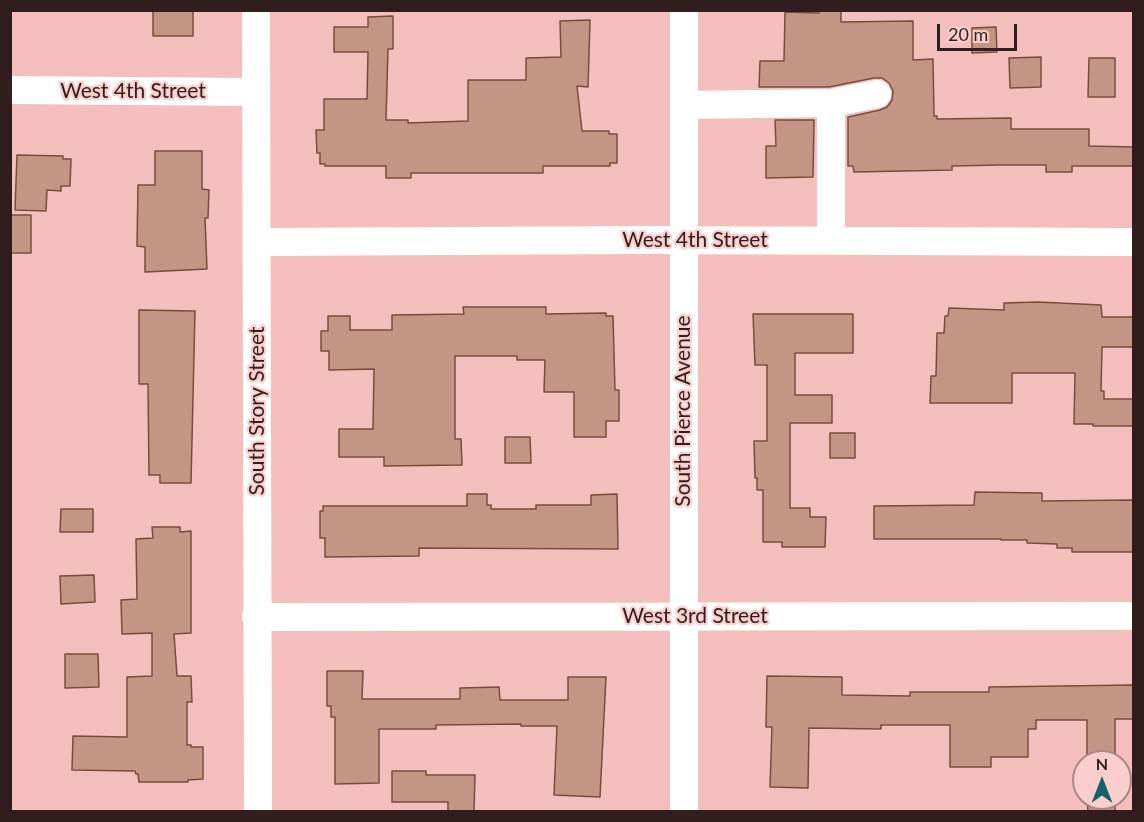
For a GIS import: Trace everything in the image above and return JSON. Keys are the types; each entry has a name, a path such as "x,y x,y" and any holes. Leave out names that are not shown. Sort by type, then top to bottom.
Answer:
{"street":[{"name":"South Story Street","path":"256,10 258,812"},
{"name":"South Pierce Avenue","path":"684,10 684,812"},
{"name":"West 4th Street","path":"10,90 256,92"},
{"path":"684,105 831,103 877,94"},
{"path":"831,103 831,240"},
{"name":"West 4th Street","path":"257,242 683,240 1134,242"},
{"name":"West 3rd Street","path":"256,617 1134,616"}],"building":[{"path":"153,10 193,10 193,36 153,36"},
{"path":"819,10 841,10 841,22 913,21 913,60 933,59 934,116 937,116 937,119 1011,118 1011,129 1089,129 1089,146 1134,147 1134,166 1072,166 1072,172 1046,172 1046,165 1000,165 952,166 952,170 854,172 853,166 848,166 848,117 887,107 892,100 893,91 889,83 882,78 874,78 829,87 759,87 760,61 784,61 785,12 819,13"},
{"path":"393,16 393,49 388,49 386,120 408,120 408,123 468,121 468,80 526,80 526,58 561,57 560,21 590,20 588,87 577,86 582,131 609,131 609,134 617,134 617,163 610,163 610,166 543,166 543,173 411,173 411,178 386,178 386,166 325,166 325,164 320,164 316,130 324,130 324,99 367,99 368,52 334,52 334,27 368,27 368,17"},
{"path":"996,27 997,52 972,53 972,28"},
{"path":"1041,57 1041,87 1010,88 1009,58"},
{"path":"1089,58 1115,58 1115,97 1088,97"},
{"path":"775,120 814,120 813,177 766,178 766,146 776,146"},
{"path":"155,151 202,151 202,189 209,190 208,218 205,218 207,269 145,272 145,247 137,246 138,185 155,185"},
{"path":"17,155 63,156 63,159 71,159 70,186 61,186 61,191 47,190 46,211 15,210"},
{"path":"10,215 31,215 31,253 10,253"},
{"path":"1004,303 1101,305 1102,317 1134,317 1134,347 1102,347 1101,391 1104,391 1104,399 1134,399 1134,426 1074,424 1075,373 1012,373 1012,403 930,403 931,376 936,376 937,333 944,333 945,316 948,316 949,308 1004,310"},
{"path":"463,307 546,307 546,314 606,313 606,316 613,316 615,390 619,390 619,421 606,421 606,437 574,437 574,392 544,392 545,360 517,360 517,356 455,356 455,439 461,439 462,465 384,466 384,457 339,457 339,429 373,429 374,369 329,370 329,351 321,351 321,331 328,331 328,316 350,316 350,330 392,330 392,315 464,314"},
{"path":"139,310 195,311 191,483 160,483 160,475 149,475 148,384 139,384"},
{"path":"753,314 853,314 853,353 795,353 795,395 832,395 832,423 790,423 790,508 810,508 810,517 826,517 825,547 782,547 782,542 763,542 763,490 757,490 754,441 767,441 767,365 755,365"},
{"path":"830,433 855,433 855,458 830,458"},
{"path":"505,437 530,437 531,463 505,463"},
{"path":"975,492 1042,493 1042,501 1134,500 1134,552 1072,552 1072,548 1057,548 1057,544 1027,543 1027,540 874,539 874,506 974,505"},
{"path":"467,494 487,494 487,505 491,505 491,509 536,509 536,505 591,505 591,495 617,494 618,549 419,548 419,556 325,557 325,538 320,538 320,511 323,511 323,506 467,506"},
{"path":"61,509 93,509 93,532 60,532"},
{"path":"152,527 180,527 180,532 191,531 191,633 174,634 177,676 191,676 192,702 187,702 187,745 203,747 203,779 188,780 188,782 139,782 135,771 72,770 73,736 127,737 127,677 152,676 152,633 122,634 121,600 137,599 136,539 153,538"},
{"path":"94,575 95,602 61,604 60,576"},
{"path":"65,654 98,654 99,687 65,688"},
{"path":"327,671 363,671 362,699 460,699 460,688 499,687 500,700 568,700 568,677 606,677 600,797 554,795 557,726 521,726 521,724 436,725 436,729 379,729 379,783 335,784 335,717 331,717 331,706 327,706"},
{"path":"767,676 842,677 842,695 910,696 910,692 989,692 989,687 1134,685 1134,719 1115,719 1115,750 1087,750 1087,720 1036,720 1036,729 1028,729 1028,757 991,757 991,767 950,767 950,725 881,725 881,729 809,728 808,788 770,787 772,727 766,727"},
{"path":"392,771 426,771 426,775 475,775 474,812 448,812 448,802 392,802"},
{"path":"1088,810 1115,810 1115,812 1088,812"}]}
